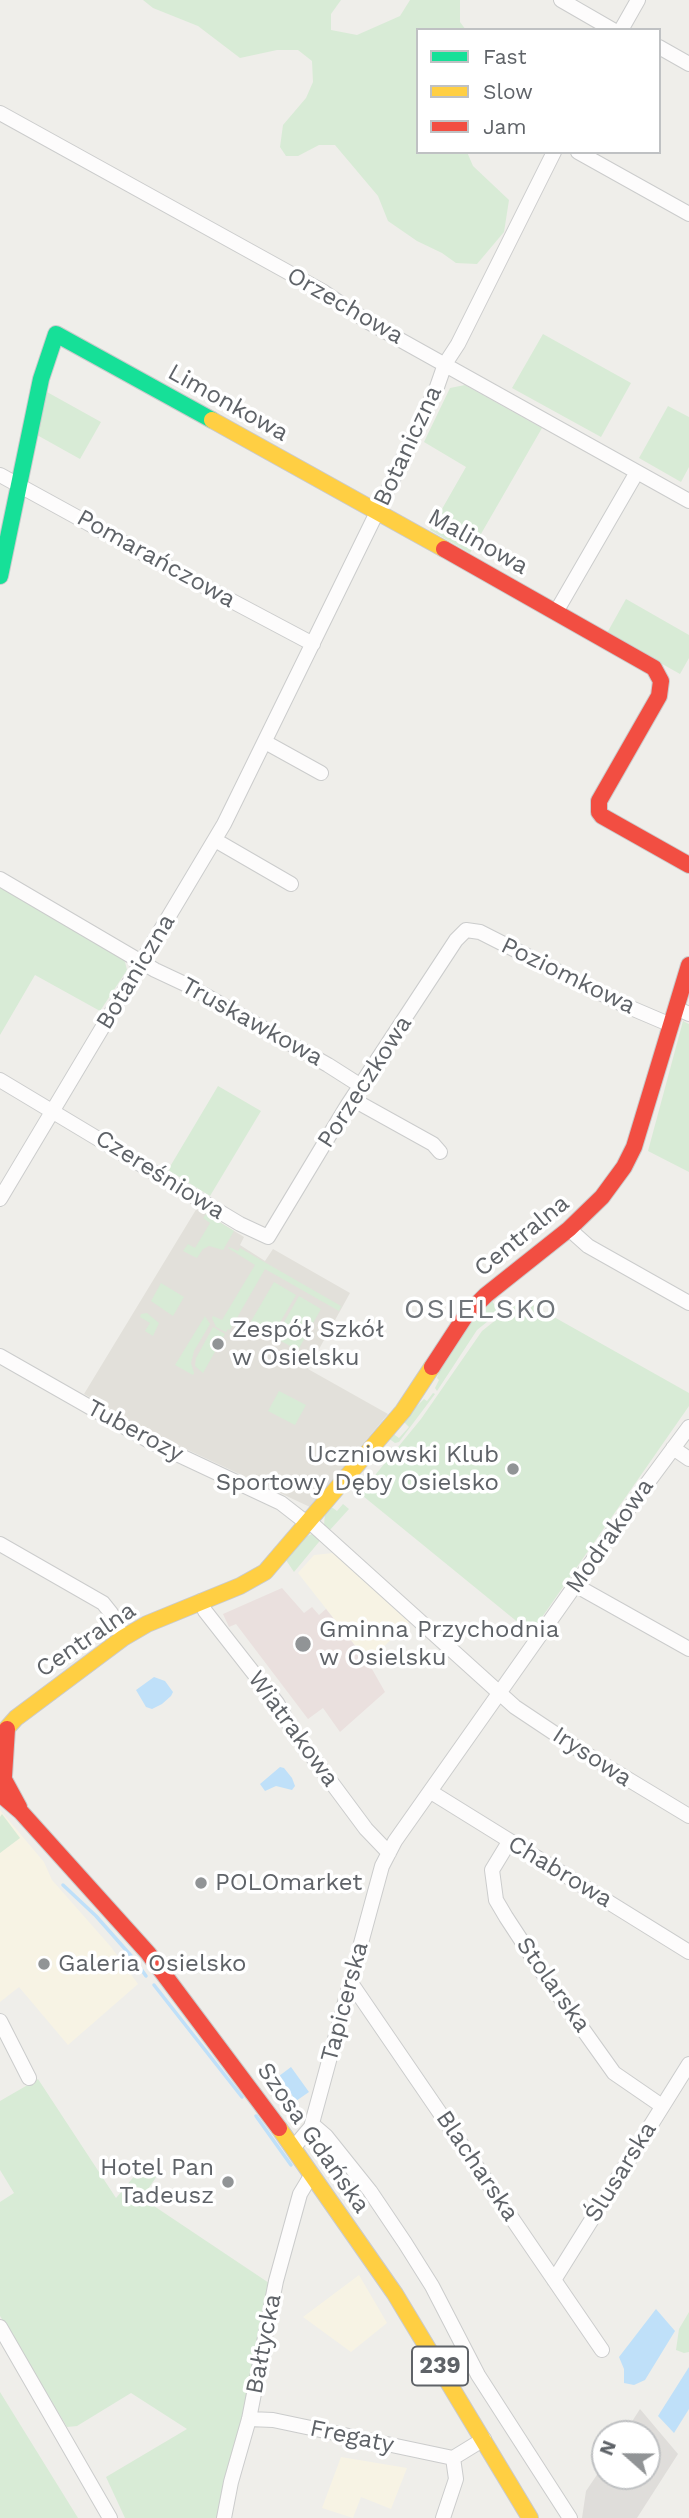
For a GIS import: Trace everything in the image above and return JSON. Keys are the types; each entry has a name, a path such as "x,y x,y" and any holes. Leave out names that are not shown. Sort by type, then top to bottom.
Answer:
{"street":[{"path":"561,0 620,28"},
{"path":"623,28 638,0"},
{"path":"661,48 689,64"},
{"name":"Orzechowa","path":"0,113 322,291 370,323 689,501"},
{"name":"Botaniczna","path":"0,1199 215,841 377,512 437,387 445,364 458,344 553,154"},
{"path":"582,154 689,214"},
{"name":"Limonkowa","path":"18,484 43,371 57,334 377,512"},
{"path":"556,612 637,472"},
{"name":"Pomarańczowa","path":"0,475 313,644"},
{"path":"0,576 18,484"},
{"name":"Malinowa","path":"377,512 649,665 659,675 659,696 599,801 599,812 689,865"},
{"path":"265,742 321,773"},
{"path":"215,841 291,884"},
{"name":"Truskawkowa","path":"0,879 142,962 328,1065 360,1086"},
{"name":"Poziomkowa","path":"466,930 480,932 624,1005 671,1025"},
{"name":"Porzeczkowa","path":"268,1237 360,1086 456,940 466,930"},
{"name":"Centralna","path":"6,1726 123,1638 147,1624 240,1586 265,1572 309,1523 403,1411 466,1314 569,1229 610,1187 630,1157 643,1122 671,1025 682,1011 689,965"},
{"name":"Czereśniowa","path":"0,1080 240,1224 268,1237"},
{"path":"352,1099 433,1144 440,1152"},
{"path":"569,1229 588,1246 689,1303"},
{"name":"Tuberozy","path":"0,1356 160,1446 281,1503 309,1523 500,1693"},
{"name":"Modrakowa","path":"389,1853 575,1585 689,1427"},
{"path":"673,1448 689,1459"},
{"path":"0,1544 103,1602 123,1638"},
{"path":"575,1585 689,1649"},
{"name":"Wiatrakowa","path":"201,1601 205,1611 276,1703 291,1728 366,1829 389,1853"},
{"name":"Irysowa","path":"500,1693 515,1707 578,1749 689,1816"},
{"path":"2,1774 6,1726"},
{"name":"Szosa Gdańska","path":"2,1774 21,1812"},
{"name":"Chabrowa","path":"430,1792 689,1952"},
{"name":"Szosa Gdańska","path":"0,1794 21,1812 155,1961 294,2147 395,2294 530,2518"},
{"name":"Stolarska","path":"509,1842 492,1870 496,1900 542,1972 614,2073 662,2106"},
{"name":"Tapicerska","path":"294,2147 310,2130 382,1866 389,1853"},
{"name":"Blacharska","path":"351,1983 601,2350"},
{"path":"0,2021 29,2078"},
{"name":"Ślusarska","path":"554,2280 689,2064"},
{"path":"312,2123 326,2136 370,2191 405,2243 432,2286 478,2375 570,2518"},
{"name":"Bałtycka","path":"224,2518 249,2419 276,2281 302,2189 312,2174"},
{"path":"0,2327 110,2518"},
{"name":"Fregaty","path":"249,2419 273,2420 453,2458"},
{"path":"443,2518 456,2479 453,2458 484,2439"}],"shaded area":[{"name":"Zespół Szkół w Osielsku","path":"197,1208 244,1237 240,1245 265,1261 273,1249 350,1293 308,1369 388,1414 310,1507 158,1436 84,1394"},
{"path":"333,1553 409,1622 368,1662 298,1573 314,1555"},
{"name":"Gminna Przychodnia w Osielsku","path":"282,1588 304,1613 312,1607 319,1615 326,1609 368,1662 385,1692 340,1732 323,1708 308,1719 236,1624 229,1627 223,1614"},
{"path":"0,1810 44,1862 52,1880 111,1947 138,1984 68,2045 19,1987 0,2002"},
{"path":"359,2275 387,2323 351,2352 303,2317"},
{"path":"640,2409 649,2420 633,2420"},
{"path":"661,2434 678,2454 661,2481"},
{"path":"341,2457 407,2468 391,2509 361,2497 353,2518 322,2508"},
{"path":"591,2484 591,2490 655,2490 637,2518 582,2518 586,2491"}],"green space":[{"path":"143,0 341,0 331,14 331,30 357,35 400,16 410,0 460,0 460,22 464,28 416,28 416,154 468,154 473,166 509,200 504,232 477,264 456,263 417,241 388,221 378,196 335,145 319,145 298,156 286,156 280,147 283,125 306,98 313,82 312,61 298,50 277,50 240,58 198,26 153,8"},
{"path":"543,334 631,383 601,437 512,388"},
{"path":"465,385 542,428 470,553 430,530 466,467 424,442 450,388"},
{"path":"47,392 101,422 80,459 37,435"},
{"path":"668,406 689,417 689,467 681,482 639,458"},
{"path":"626,599 689,635 689,658 680,674 607,633"},
{"path":"0,887 120,956 125,962 127,970 100,1011 35,975 0,1035"},
{"path":"683,1021 689,1024 689,1172 648,1151"},
{"path":"218,1086 261,1111 210,1196 168,1170"},
{"path":"206,1214 234,1231 223,1250 209,1246 203,1249 197,1258 183,1251 188,1244 195,1248 210,1223 203,1218"},
{"path":"229,1247 238,1251 240,1248 341,1306 339,1311 265,1269 230,1330 226,1332 216,1327 213,1316 222,1320 255,1265"},
{"path":"274,1282 296,1295 272,1336 250,1323"},
{"path":"161,1283 184,1297 173,1316 151,1301"},
{"path":"299,1296 321,1309 298,1350 275,1338"},
{"name":"Uczniowski Klub Sportowy Dęby Osielsko","path":"522,1299 689,1393 689,1406 531,1633 363,1496 362,1491 421,1419 482,1331"},
{"path":"492,1301 494,1304 499,1301 503,1309 477,1330 437,1391 435,1388 443,1360 467,1321"},
{"path":"147,1313 159,1323 153,1336 145,1331 150,1323 140,1317 141,1314"},
{"path":"205,1316 210,1324 194,1351 191,1363 193,1375 175,1365"},
{"path":"213,1327 225,1334 203,1373 195,1366 196,1358"},
{"path":"279,1391 306,1405 295,1425 268,1411"},
{"path":"435,1394 399,1442 395,1443 388,1438 392,1433 399,1438 409,1427 404,1419"},
{"path":"343,1504 349,1509 329,1531 324,1525 325,1513 330,1506 337,1511"},
{"path":"312,1534 323,1537 294,1572 286,1560 305,1537"},
{"path":"2,1814 20,1838 0,1853 0,1817"},
{"path":"38,2079 116,2198 147,2161 161,2170 142,2198 272,2285 220,2518 125,2518 106,2477 187,2429 131,2393 77,2426 67,2427 0,2316 0,2202 14,2193 0,2170 0,2101"},
{"path":"689,2312 689,2352 684,2353 676,2350 679,2329"},
{"path":"0,2392 78,2518 0,2518"}],"water":[{"path":"154,1677 165,1681 173,1692 162,1704 152,1709 146,1707 136,1690"},
{"path":"280,1767 292,1778 295,1786 292,1790 276,1786 265,1791 260,1784"},
{"path":"291,2067 309,2092 296,2101 279,2076"},
{"path":"656,2309 675,2331 645,2380 634,2385 624,2383 624,2369 619,2357"},
{"path":"689,2367 689,2409 674,2433 658,2416"}],"waterway":[{"path":"63,1885 96,1916 133,1958"},
{"path":"141,1969 146,1976"},
{"path":"154,1985 242,2097"},
{"path":"256,2116 291,2165"}],"traffic: fast":[{"path":"0,576 41,379 56,334 212,420"}],"traffic: slow":[{"path":"212,420 444,549"},
{"path":"0,1736 16,1718 123,1638 147,1624 240,1586 265,1572 403,1411 432,1367"},
{"path":"279,2128 395,2294 530,2518"}],"traffic: jam":[{"path":"444,549 654,668 661,681 659,696 599,801 599,812 689,865"},
{"path":"432,1367 466,1315 486,1295 569,1229 602,1197 624,1167 634,1147 689,965"},
{"path":"4,1776 7,1729"},
{"path":"0,1772 19,1807"},
{"path":"0,1794 21,1812 148,1953 279,2128"}],"place":[{"name":"Zespół Szkół w Osielsku","path":"218,1344"},
{"name":"Uczniowski Klub Sportowy Dęby Osielsko","path":"513,1469"},
{"name":"Gminna Przychodnia w Osielsku","path":"303,1644"},
{"name":"POLOmarket","path":"201,1883"},
{"name":"Galeria Osielsko","path":"44,1964"},
{"name":"Hotel Pan Tadeusz","path":"228,2182"}],"district":[{"name":"OSIELSKO","path":"481,1310"}]}
